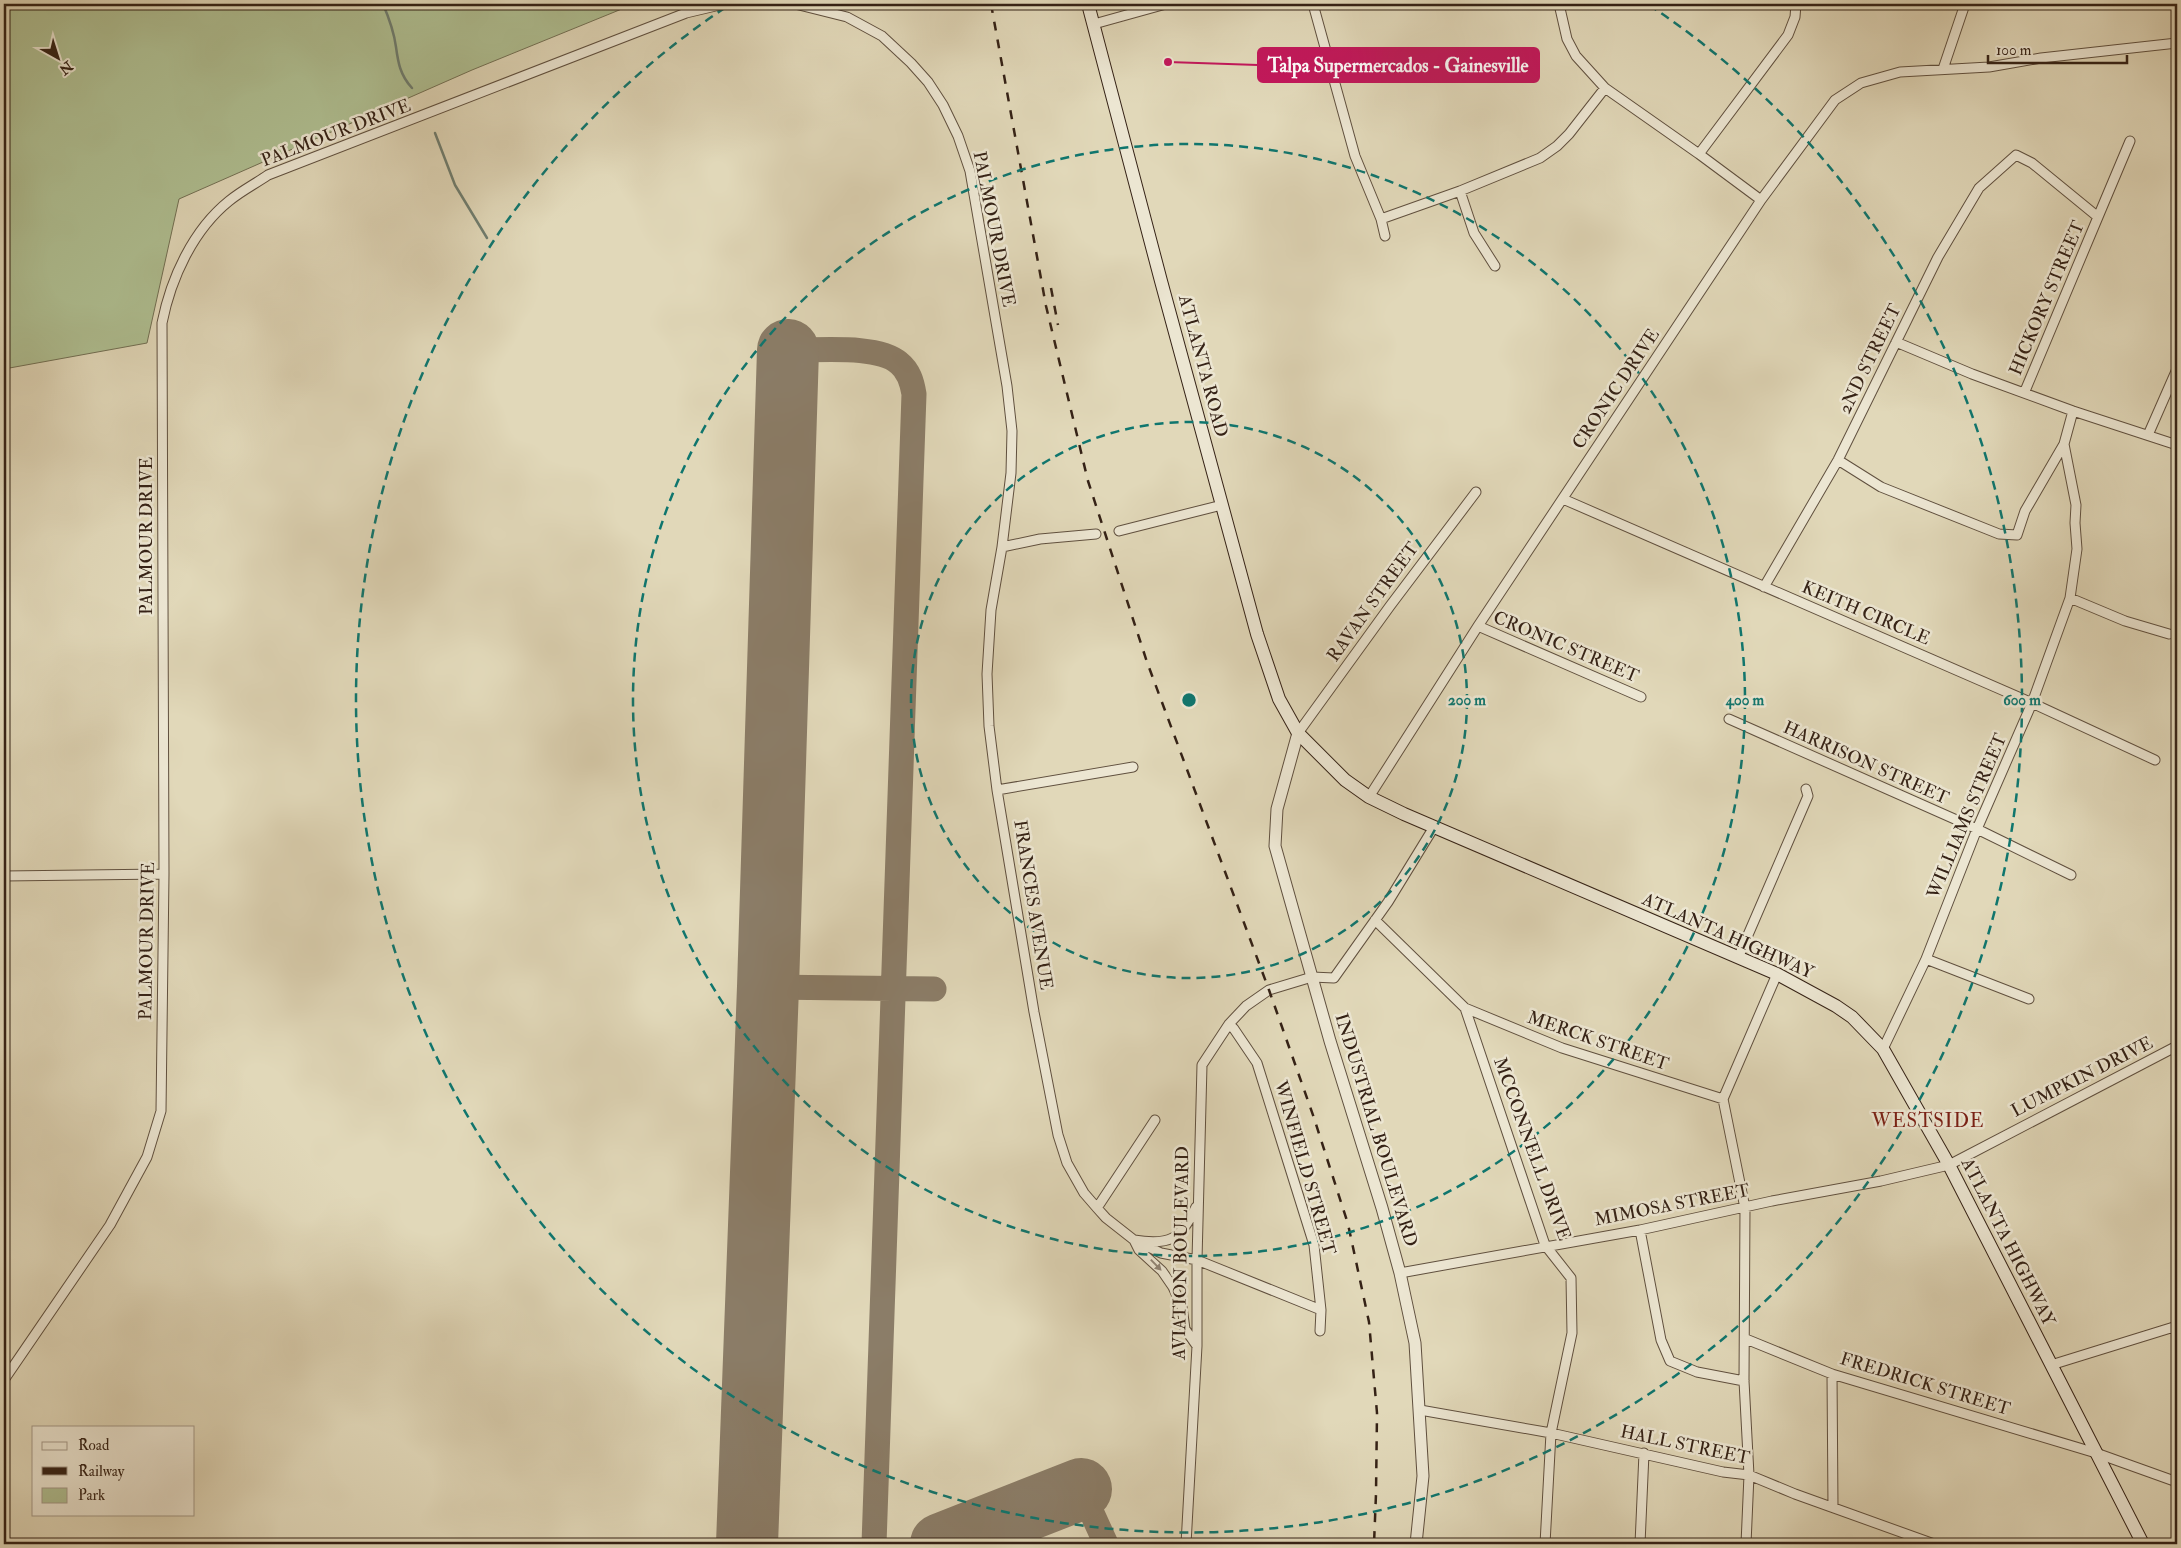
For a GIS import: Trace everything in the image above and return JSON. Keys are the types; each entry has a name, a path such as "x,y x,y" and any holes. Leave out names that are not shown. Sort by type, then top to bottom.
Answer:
{"main road":[{"name":"ATLANTA ROAD","path":"1088,4 1257,634 1279,699 1298,733"},
{"name":"ATLANTA HIGHWAY","path":"1298,733 1345,780 1369,797 1434,827 1777,974 1836,1006 1852,1018 1883,1049 1949,1165 2143,1544"}],"street":[{"name":"PALMOUR DRIVE","path":"4,1380 110,1225 146,1157 161,1111 164,874 162,323 166,303 183,260 203,229 229,201 268,176 686,13 724,4"},
{"name":"PALMOUR DRIVE","path":"796,4 847,17 882,36 928,82 943,105 958,136 970,171 1007,386 1012,431 1011,473 1002,547"},
{"path":"1094,24 1166,4"},
{"path":"1313,4 1355,156 1381,219 1385,236"},
{"path":"1559,4 1567,38 1576,56 1605,88 1761,200"},
{"path":"1699,154 1788,35 1795,17 1796,4"},
{"path":"1942,69 1965,4"},
{"name":"CRONIC DRIVE","path":"1369,797 1478,626 1761,200 1835,100 1861,83 1900,72 1989,67 2041,58 2177,43"},
{"path":"1381,219 1460,191 1540,158 1569,134 1605,88"},
{"name":"HICKORY STREET","path":"2025,391 2130,140"},
{"name":"HICKORY STREET","path":"2016,154 2032,163 2098,217"},
{"name":"2ND STREET","path":"1764,587 1838,460 1938,257 1979,188 2016,154"},
{"path":"1460,191 1474,233 1494,266"},
{"path":"1896,342 1972,374 2177,445"},
{"path":"2148,435 2177,370"},
{"path":"1838,460 1881,486 1998,534 2017,536 2025,512 2064,444 2073,410"},
{"name":"WILLIAMS STREET","path":"1883,1049 1926,959 1977,829 2032,703 2070,598 2077,549 2076,505 2064,444"},
{"name":"RAVAN STREET","path":"1298,733 1476,492"},
{"name":"KEITH CIRCLE","path":"1563,499 2032,703 2155,760"},
{"path":"1119,531 1222,505"},
{"path":"1002,547 1040,539 1096,534"},
{"name":"FRANCES AVENUE","path":"1002,547 991,610 987,674 989,726 997,790 1034,1012 1058,1135 1068,1164 1084,1193 1097,1208 1106,1218 1134,1240 1161,1253 1197,1260 1321,1310"},
{"path":"2070,598 2125,621 2169,634"},
{"name":"CRONIC STREET","path":"1478,626 1641,697"},
{"name":"HARRISON STREET","path":"1729,720 1977,829 2071,875"},
{"name":"INDUSTRIAL BOULEVARD","path":"1298,733 1277,809 1275,846 1400,1273 1415,1343 1423,1476 1416,1544"},
{"path":"997,790 1133,767"},
{"path":"1738,958 1808,796 1806,789"},
{"path":"1312,977 1334,978 1375,920 1434,827"},
{"path":"4,876 164,874"},
{"name":"MCCONNELL DRIVE","path":"1375,920 1465,1008 1545,1245 1571,1278 1572,1334 1551,1433 1545,1544"},
{"path":"1926,959 2029,1000"},
{"path":"1746,1544 1749,1475 1744,1380 1746,1339 1745,1208 1723,1099 1777,974"},
{"name":"AVIATION BOULEVARD","path":"1186,1544 1197,1346 1198,1202 1202,1065 1228,1024 1246,1006 1269,990 1312,977"},
{"name":"MERCK STREET","path":"1465,1008 1562,1048 1723,1099"},
{"name":"WINFIELD STREET","path":"1228,1024 1234,1028 1257,1063 1314,1245 1321,1310 1320,1331"},
{"name":"LUMPKIN DRIVE","path":"1949,1165 2177,1046"},
{"path":"1097,1208 1155,1120"},
{"name":"MIMOSA STREET","path":"1400,1273 1545,1245 1640,1230 1949,1165"},
{"path":"1134,1240 1162,1243 1172,1240 1184,1231 1198,1202"},
{"path":"1640,1230 1661,1340 1670,1361 1697,1372 1744,1380"},
{"name":"FRANCES AVENUE","path":"1134,1240 1139,1250 1162,1271 1173,1287 1182,1307 1185,1329 1197,1346"},
{"path":"2052,1365 2177,1326 2177,1341"},
{"name":"FREDRICK STREET","path":"1746,1339 1832,1374 2096,1453 2177,1482"},
{"path":"1832,1374 1833,1507"},
{"name":"HALL STREET","path":"1420,1410 1551,1433 1723,1472 1749,1475 1795,1494 1934,1544"},
{"path":"1640,1544 1644,1453"}],"green space":[{"path":"4,4 634,4 472,70 179,199 147,343 4,369"}],"waterway":[{"path":"383,4 393,30 400,68 412,88"},
{"path":"435,133 455,185 487,238"}],"taxiway":[{"path":"788,350 862,351 889,357 899,363 908,373 914,394 874,1544"},
{"path":"768,987 934,989"},
{"path":"1081,1489 1106,1544"}],"runway":[{"path":"747,1544 768,987 788,350"},
{"path":"941,1544 1081,1489"}],"railway":[{"path":"991,4 1046,306 1088,481 1147,662 1269,990 1314,1118 1348,1224 1369,1322 1377,1413 1374,1544"},
{"path":"1051,288 1058,325"}],"place":[{"name":"Talpa Supermercados - Gainesville","path":"1168,62"}],"district":[{"name":"WESTSIDE","path":"1928,1121"}]}
